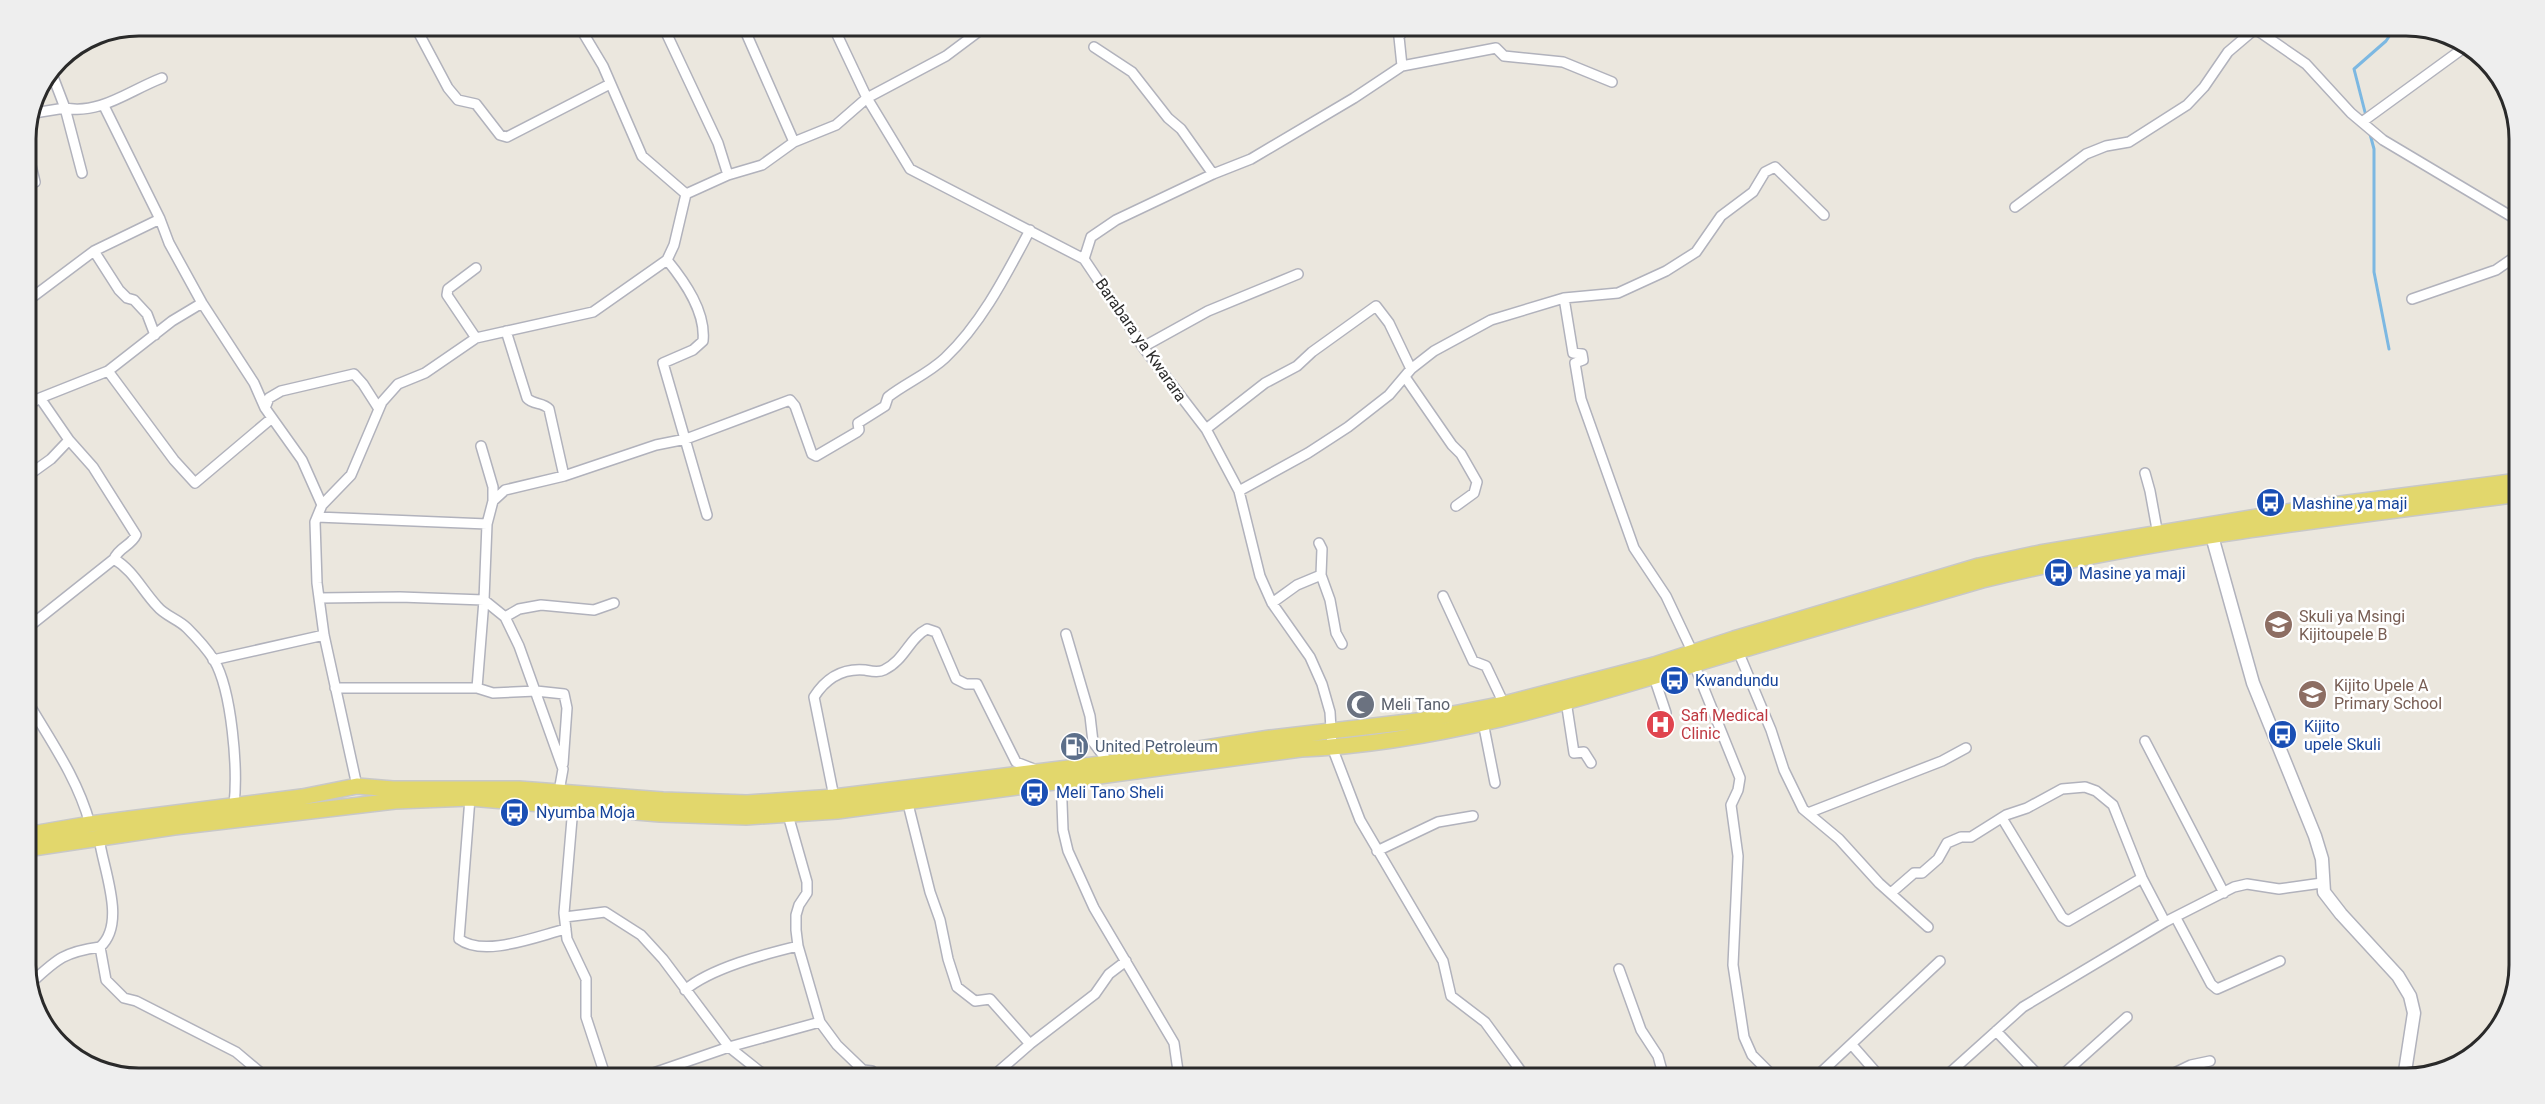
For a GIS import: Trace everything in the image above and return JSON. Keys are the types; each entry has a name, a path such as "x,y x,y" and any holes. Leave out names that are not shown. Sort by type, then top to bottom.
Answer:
{"main road":[{"path":"36,847 395,801 558,798 747,803 834,797 1040,770 1061,774 1420,736 1447,722 1504,704 1654,665 1738,651 1992,577 2317,507 2509,482"},
{"path":"36,833 90,824 302,797 357,786 393,789 519,789 558,798 573,807 660,814 746,818 837,811 1061,774 1109,763 1332,730 1417,721 1483,722 1654,677 1693,658 1979,566 2040,553 2158,535 2210,531 2509,495"}],"street":[{"path":"420,36 448,88 458,100 476,104 500,135 507,137 610,84"},
{"path":"586,36 596,51 642,156 686,194"},
{"path":"668,36 718,143 728,175"},
{"path":"747,36 794,142"},
{"name":"Barabara ya Kwarara","path":"838,36 867,98 910,169 1084,259 1143,347 1206,429 1239,491 1260,576 1272,603 1310,657 1322,684 1330,712 1332,747"},
{"path":"686,194 728,175 762,165 794,142 836,125 867,98 946,56 973,36"},
{"path":"1400,36 1402,66"},
{"path":"2015,207 2086,154 2106,146 2129,141 2187,105 2204,87 2228,52 2244,36"},
{"path":"2266,36 2306,64 2362,122 2383,140 2509,215"},
{"path":"1094,47 1132,72 1168,118 1180,129 1213,174"},
{"path":"1084,259 1091,237 1116,220 1213,174 1251,159 1354,98 1402,66 1496,48 1504,56 1563,62 1612,82"},
{"path":"2362,122 2459,51"},
{"path":"40,112 104,106 162,78"},
{"path":"54,81 65,108 82,173"},
{"path":"104,106 160,219 169,243 202,303 254,383 265,408 302,460 321,505"},
{"path":"1239,491 1308,453 1348,427 1389,394 1408,373 1434,351 1491,320 1564,298 1618,293 1666,271 1696,252 1721,216 1753,192 1765,171 1775,167 1824,215"},
{"path":"357,786 324,636 319,598 315,522 321,505 351,475 379,409 398,384 425,373 476,338 593,312 667,260 674,245 686,194"},
{"path":"36,294 94,251 160,219"},
{"path":"493,501 505,490 564,476 606,464 656,445 686,439 790,400 795,406 812,454 816,456 857,432 858,423 885,405 888,397 945,358 972,327 1000,285 1030,231"},
{"path":"94,251 119,291 127,298 134,300 147,314 154,335"},
{"path":"667,260 686,282 704,332 703,342 693,350 663,363 707,515"},
{"path":"2412,299 2496,270 2509,261"},
{"path":"476,268 448,289 447,295 476,338"},
{"path":"1143,347 1208,311 1298,274"},
{"path":"1564,298 1573,353 1582,354 1583,360 1575,363 1581,399 1634,548 1666,596 1740,778 1738,790 1731,805 1738,856 1733,965 1744,1037 1752,1055 1765,1068"},
{"path":"36,400 108,371 172,321 202,303"},
{"path":"1206,429 1265,383 1297,366 1312,352 1376,306 1389,323 1408,373 1477,482 1474,493 1456,506"},
{"path":"506,331 527,398 549,409 564,476"},
{"path":"108,371 174,460 195,483 272,418"},
{"path":"265,408 269,398 281,391 354,374 379,409"},
{"path":"36,621 114,559 118,550 136,535 93,467 69,440 40,398"},
{"path":"36,470 51,459 69,440"},
{"path":"477,688 487,524 493,501 493,487 481,446"},
{"path":"2145,473 2158,535"},
{"path":"317,517 487,524"},
{"path":"2210,531 2253,683 2315,836 2322,859 2322,883 2331,903 2398,976 2410,996 2414,1014 2406,1068"},
{"path":"1319,543 1322,549 1321,575 1330,600 1336,633 1342,645"},
{"path":"114,559 123,564 138,580 159,609 184,625 213,660 230,711 233,766 237,778 234,805"},
{"path":"1272,603 1297,585 1321,575"},
{"path":"1443,596 1473,661 1486,666 1504,704"},
{"path":"319,598 400,597 484,600 506,617 536,691 563,769"},
{"path":"506,617 519,609 541,605 594,610 614,603"},
{"path":"834,797 814,697 823,682 850,669 881,672 900,660 917,634 927,629 936,632 956,679 966,684 977,684 1016,762 1040,770"},
{"path":"1066,634 1090,716 1093,742 1109,763"},
{"path":"213,660 324,636"},
{"path":"1738,651 1771,730 1784,770 1803,809 1839,839 1891,893 1928,927"},
{"path":"1654,677 1666,713"},
{"path":"335,688 477,688 493,693 536,691 564,694 567,700 563,769 558,798"},
{"path":"1566,701 1574,753 1584,752 1591,763"},
{"path":"36,714 63,756 83,800 90,824"},
{"path":"1483,722 1495,783"},
{"path":"2145,741 2224,893"},
{"path":"1332,747 1360,820 1443,961 1451,996 1485,1022 1519,1068"},
{"path":"1808,813 1942,760 1966,748"},
{"path":"1061,774 1063,830 1068,851 1094,908 1174,1042 1178,1068"},
{"path":"1891,893 1914,873 1922,873 1938,859 1947,843 1961,837 1971,837 2002,818 2061,789 2076,787 2096,791 2112,805 2142,878 2165,922"},
{"path":"470,798 459,939 468,946 500,946 566,929"},
{"path":"907,800 957,987 975,1001 990,999 1030,1044"},
{"path":"573,807 565,916 567,939 586,979 586,1017 600,1068"},
{"path":"789,815 807,882 807,893 796,915 798,946 820,1022 837,1045 861,1068"},
{"path":"1377,851 1438,822 1473,816"},
{"path":"2002,818 2062,917 2068,921 2142,878"},
{"path":"37,977 58,958 69,953 100,947 110,935 114,919 99,838"},
{"path":"1955,1068 2023,1007 2165,922 2247,884 2280,889 2322,883"},
{"path":"565,916 605,912 641,935 663,959 729,1047 755,1068"},
{"path":"2176,918 2211,984 2217,989 2280,961"},
{"path":"685,990 697,981 765,954 798,946"},
{"path":"100,947 106,980 124,998 136,1001 170,1017 236,1052 255,1068"},
{"path":"1002,1068 1095,994 1110,974 1126,961"},
{"path":"1826,1068 1940,961"},
{"path":"1619,969 1641,1030 1658,1056 1661,1068"},
{"path":"2070,1068 2127,1017"},
{"path":"668,1068 729,1047 820,1022"},
{"path":"1996,1031 2031,1068"},
{"path":"1852,1045 1872,1068"},
{"path":"2185,1068 2210,1061"}],"waterway":[{"path":"2366,116 2354,69 2389,36"},
{"path":"2370,134 2374,149 2374,272 2389,349"}],"place":[{"name":"Mashine ya maji","path":"2271,503"},
{"name":"Masine ya maji","path":"2058,573"},
{"name":"Skuli ya Msingi Kijitoupele B","path":"2278,625"},
{"name":"Kwandundu","path":"1674,680"},
{"name":"Kijito Upele A Primary School","path":"2313,694"},
{"name":"Meli Tano","path":"1360,704"},
{"name":"Safi Medical Clinic","path":"1660,724"},
{"name":"Kijito upele Skuli","path":"2283,735"},
{"name":"United Petroleum","path":"1074,746"},
{"name":"Meli Tano Sheli","path":"1035,792"},
{"name":"Nyumba Moja","path":"515,812"}]}
